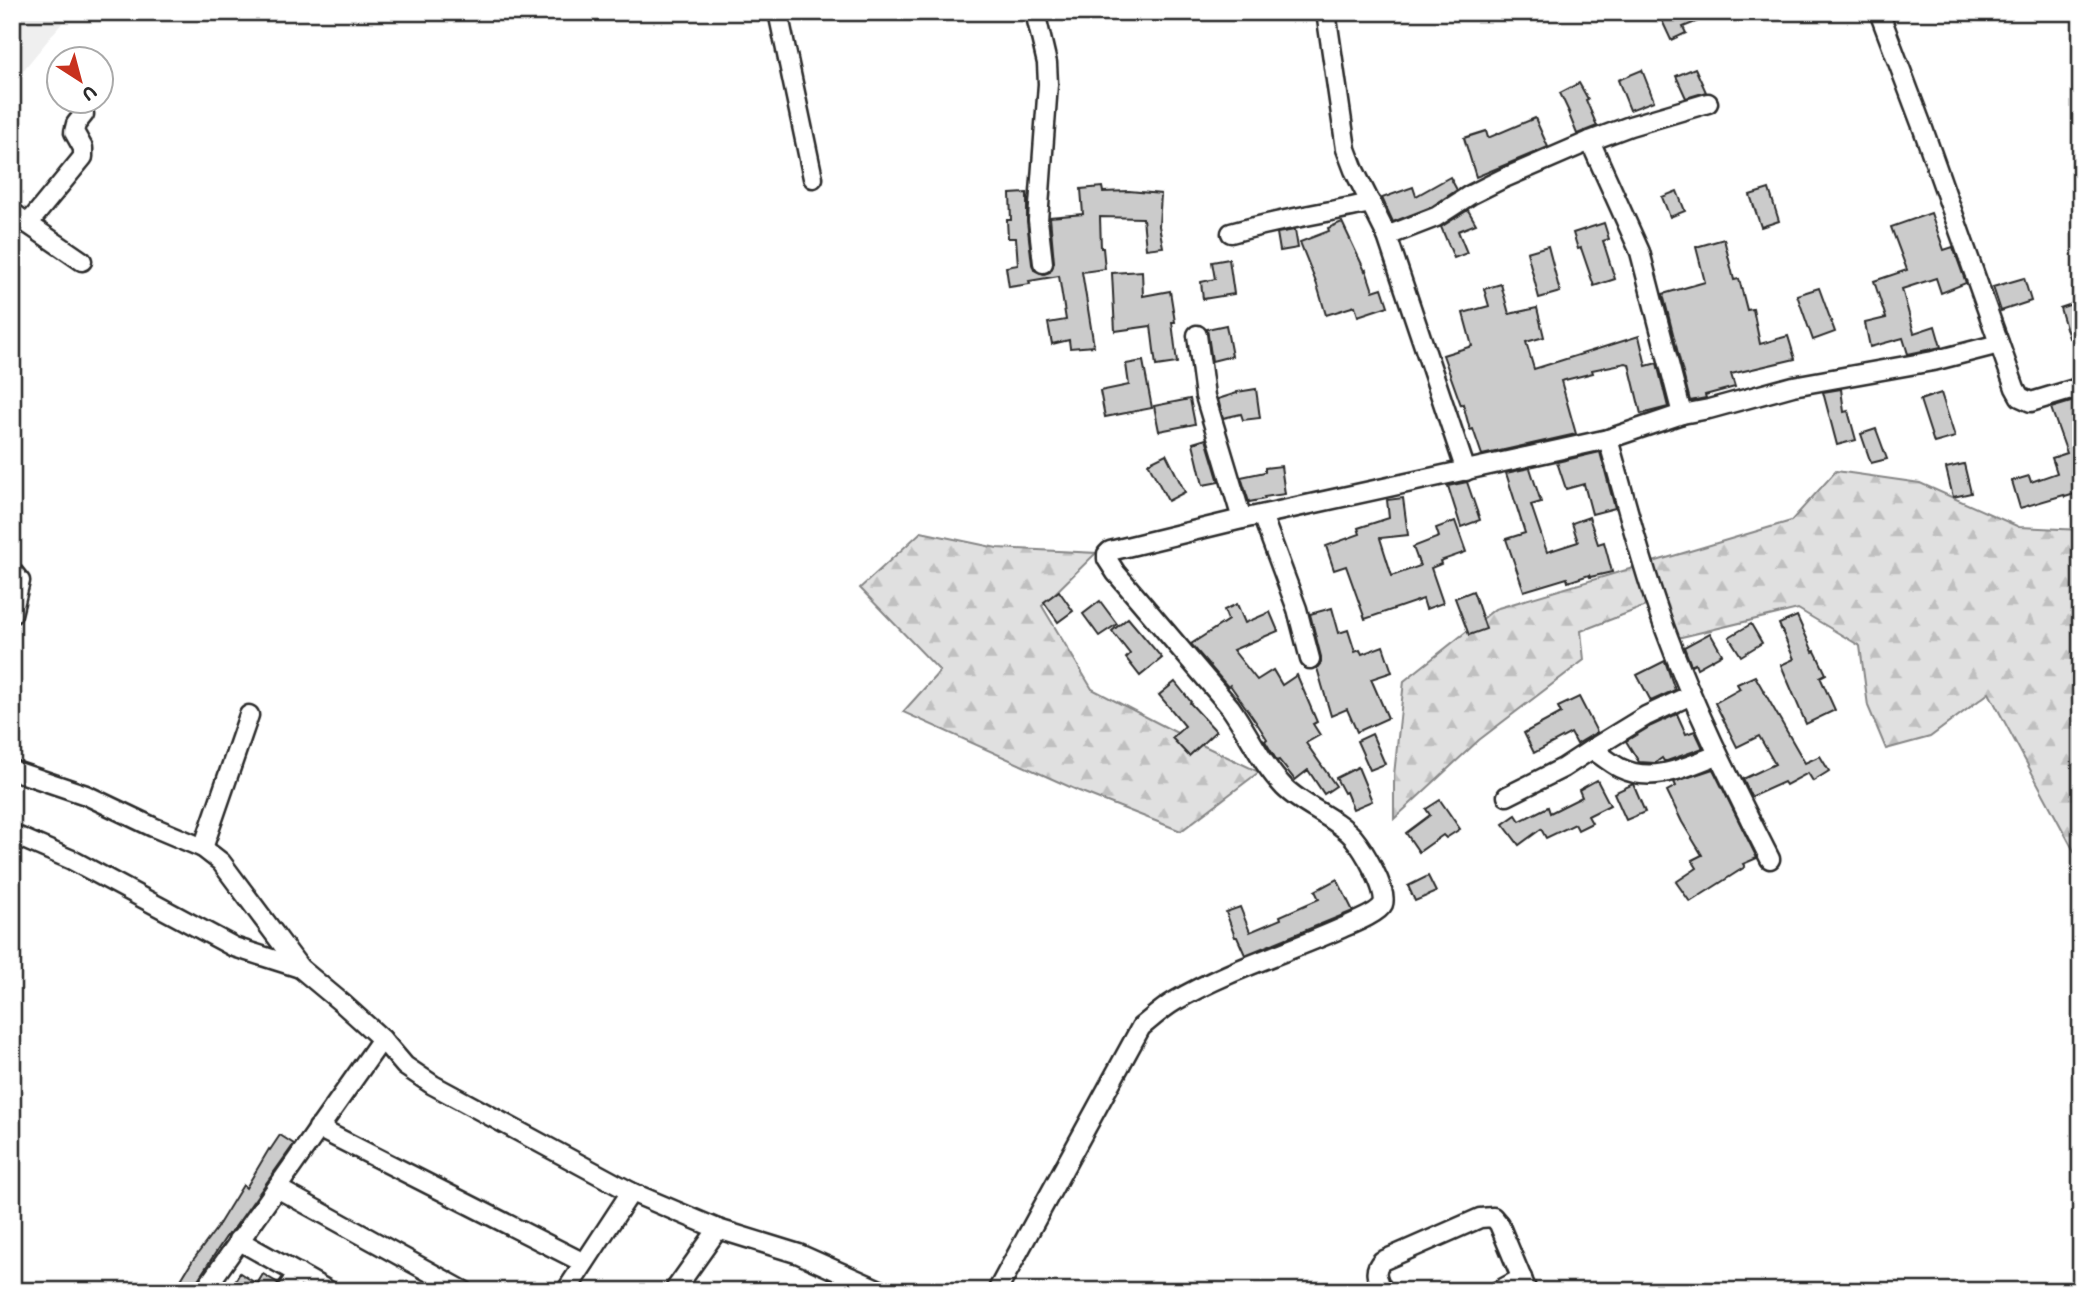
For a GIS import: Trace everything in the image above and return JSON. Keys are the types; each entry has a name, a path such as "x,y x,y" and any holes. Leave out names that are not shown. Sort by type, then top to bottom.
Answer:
{"street":[{"path":"778,12 813,178"},
{"path":"1035,12 1047,62 1048,84 1038,220 1044,262"},
{"path":"1326,12 1346,149 1387,236 1466,471"},
{"path":"1880,12 2015,388 2027,402 2040,401 2081,387"},
{"path":"1387,236 1436,217 1502,179 1590,141 1708,103"},
{"path":"28,224 83,158 83,148 74,132 82,116"},
{"path":"1590,141 1640,252 1682,414"},
{"path":"1231,233 1265,223 1303,218 1371,203"},
{"path":"12,212 82,261"},
{"path":"1197,335 1205,396 1242,519"},
{"path":"997,1291 1141,1027 1172,1003 1206,984 1351,924 1380,909 1383,902 1383,893 1368,858 1352,836 1328,817 1306,806 1284,787 1252,746 1245,727 1230,707 1116,573 1107,559 1110,551 1242,519 1608,439 1682,414 1793,386 1933,361 1999,344"},
{"path":"1608,439 1660,616 1717,755 1769,859"},
{"path":"1262,515 1297,609 1310,659"},
{"path":"12,571 20,581 12,614"},
{"path":"1507,796 1563,768 1646,716 1691,695"},
{"path":"203,848 249,715"},
{"path":"1592,749 1617,767 1633,774 1654,776 1679,770 1717,755"},
{"path":"12,770 86,795 203,848 221,862 300,968 382,1039 405,1066 433,1085 631,1192 718,1230 799,1254 883,1291"},
{"path":"12,834 72,860 234,947 300,968"},
{"path":"204,1291 382,1039"},
{"path":"318,1128 584,1263"},
{"path":"277,1188 464,1291"},
{"path":"566,1291 631,1192"},
{"path":"1382,1291 1376,1274 1377,1266 1382,1261 1480,1219 1493,1217 1499,1224 1525,1285 1498,1291"},
{"path":"681,1288 718,1230"},
{"path":"238,1240 329,1291"},
{"path":"286,1291 298,1273"}],"shaded area":[{"path":"12,12 71,12 12,84"}],"green space":[{"path":"1836,471 1920,483 2019,527 2081,530 2081,864 1989,693 1930,737 1886,749 1868,706 1860,646 1798,609 1673,639 1656,602 1581,631 1584,660 1479,740 1394,819 1394,775 1404,681 1495,609 1791,521"},
{"path":"921,532 997,548 1096,553 1042,606 1092,689 1259,772 1181,831 1079,791 903,712 940,671 860,588"}],"building":[{"path":"1658,12 1718,13 1683,27 1686,33 1671,40"},
{"path":"1695,68 1706,92 1686,98 1676,76"},
{"path":"1642,70 1654,101 1630,110 1618,80"},
{"path":"1579,83 1588,99 1586,100 1597,126 1577,134 1560,93"},
{"path":"1535,118 1548,147 1476,177 1464,138 1486,131 1488,138"},
{"path":"1450,177 1457,190 1431,207 1393,222 1382,198 1413,187 1416,196"},
{"path":"1102,187 1103,192 1161,194 1159,226 1163,247 1146,249 1143,218 1100,217 1105,269 1082,272 1094,346 1070,348 1069,340 1052,344 1048,323 1066,320 1059,276 1009,287 1006,267 1018,265 1016,238 1008,238 1007,220 1011,220 1010,194 1027,193 1032,264 1034,270 1044,274 1050,272 1054,262 1050,217 1083,214 1081,189"},
{"path":"1769,189 1779,221 1761,227 1750,195"},
{"path":"1677,191 1685,211 1670,217 1662,197"},
{"path":"1468,210 1476,224 1458,231 1467,253 1454,258 1441,227"},
{"path":"1931,213 1944,250 1953,247 1966,283 1941,293 1936,278 1902,289 1914,333 1935,326 1941,347 1908,354 1903,338 1870,347 1865,323 1886,318 1874,281 1907,270 1891,227"},
{"path":"1342,222 1366,270 1373,291 1382,288 1388,306 1358,316 1355,306 1326,315 1300,242 1329,231 1328,228"},
{"path":"1604,223 1609,239 1603,241 1615,279 1594,286 1573,233"},
{"path":"1295,230 1298,248 1280,251 1277,233"},
{"path":"1724,239 1734,280 1739,279 1747,310 1753,309 1760,344 1788,336 1795,359 1731,374 1735,387 1690,401 1663,294 1705,282 1696,247"},
{"path":"1548,246 1560,292 1539,298 1527,252"},
{"path":"1229,259 1234,294 1203,299 1201,282 1215,279 1212,262"},
{"path":"1142,271 1143,296 1170,291 1177,363 1156,366 1151,326 1115,331 1112,273"},
{"path":"2024,278 2031,301 2001,311 1993,287"},
{"path":"1501,284 1509,314 1537,308 1544,337 1526,342 1534,369 1639,336 1646,366 1657,363 1668,407 1641,414 1629,364 1592,370 1593,373 1561,381 1576,434 1482,455 1443,355 1472,346 1463,313 1489,306 1484,289"},
{"path":"1819,288 1835,332 1813,340 1797,295"},
{"path":"2081,301 2081,334 2069,338 2060,308"},
{"path":"1226,325 1232,356 1212,361 1207,329"},
{"path":"1143,361 1152,408 1105,417 1100,391 1129,385 1126,364"},
{"path":"1256,389 1260,418 1243,420 1241,414 1223,418 1218,399"},
{"path":"1841,389 1844,412 1848,411 1856,440 1837,445 1823,392"},
{"path":"1941,393 1955,437 1934,443 1920,400"},
{"path":"1190,399 1195,424 1159,431 1154,406"},
{"path":"2081,399 2081,492 2020,508 2012,481 2029,476 2031,482 2057,473 2052,458 2067,453 2051,408"},
{"path":"1876,429 1887,459 1871,463 1861,434"},
{"path":"1206,439 1219,482 1203,485 1193,443"},
{"path":"1600,452 1615,508 1592,514 1584,484 1566,489 1557,462"},
{"path":"1166,454 1185,492 1168,501 1148,463"},
{"path":"1964,464 1971,493 1953,497 1946,468"},
{"path":"1281,466 1285,494 1249,502 1241,477 1265,472 1265,468"},
{"path":"1530,468 1541,502 1531,505 1547,552 1578,542 1572,523 1589,517 1598,544 1604,542 1612,572 1590,577 1589,575 1568,582 1567,578 1524,591 1506,539 1525,533 1506,473"},
{"path":"1467,482 1480,520 1461,527 1448,486"},
{"path":"1403,498 1408,535 1380,538 1392,576 1420,566 1413,547 1439,537 1436,528 1455,521 1466,552 1440,561 1441,564 1431,568 1443,603 1426,609 1423,599 1365,619 1346,566 1334,570 1326,546 1360,534 1358,528 1389,518 1387,500"},
{"path":"1059,591 1073,611 1058,622 1044,602"},
{"path":"1473,591 1486,629 1469,635 1455,598"},
{"path":"1100,601 1117,624 1099,636 1083,614"},
{"path":"1237,604 1245,623 1270,612 1278,631 1233,650 1257,680 1273,670 1282,685 1297,675 1317,722 1313,724 1320,735 1306,743 1336,786 1324,794 1308,770 1295,780 1279,760 1277,761 1265,741 1267,739 1230,685 1228,687 1191,644 1228,620 1224,610"},
{"path":"1332,608 1339,633 1348,630 1355,652 1360,650 1362,654 1383,646 1392,672 1371,679 1388,718 1357,732 1347,709 1331,716 1317,668 1321,657 1310,614"},
{"path":"1797,616 1826,674 1820,677 1835,710 1806,724 1781,665 1794,659 1779,624"},
{"path":"1128,618 1162,658 1140,676 1126,658 1130,654 1112,631"},
{"path":"1751,624 1762,643 1741,656 1729,637"},
{"path":"1710,633 1722,654 1697,668 1695,663 1691,665 1684,647"},
{"path":"1665,661 1675,690 1651,701 1637,675"},
{"path":"1755,676 1805,763 1820,756 1829,771 1813,781 1808,773 1786,785 1784,782 1751,797 1743,779 1775,764 1759,736 1737,747 1715,703 1740,689 1737,684"},
{"path":"1175,682 1216,731 1189,756 1172,738 1185,726 1159,695"},
{"path":"1579,697 1597,732 1577,744 1571,733 1534,753 1524,733 1561,713 1558,707"},
{"path":"1677,714 1686,734 1695,731 1703,748 1667,761 1662,758 1655,763 1639,762 1626,741"},
{"path":"1372,734 1385,764 1370,770 1357,741"},
{"path":"1358,767 1372,801 1353,809 1336,778"},
{"path":"1713,769 1757,858 1743,864 1745,867 1690,902 1676,882 1697,868 1692,860 1702,855 1667,791 1676,786 1674,782"},
{"path":"1597,780 1610,805 1588,816 1592,823 1578,830 1575,824 1546,838 1541,829 1519,845 1503,824 1516,815 1520,821 1548,807 1550,813 1582,797 1579,790"},
{"path":"1633,784 1645,812 1626,820 1614,793"},
{"path":"1440,800 1460,829 1446,838 1443,835 1419,852 1406,833 1430,815 1426,809"},
{"path":"1428,876 1436,892 1415,901 1408,886"},
{"path":"1337,879 1353,911 1245,955 1226,912 1240,907 1250,932 1319,899 1315,891"},
{"path":"280,1135 294,1144 228,1234 193,1291 174,1291 243,1185 246,1188"},
{"path":"240,1273 257,1284 263,1274 278,1283 275,1291 229,1291"}]}
